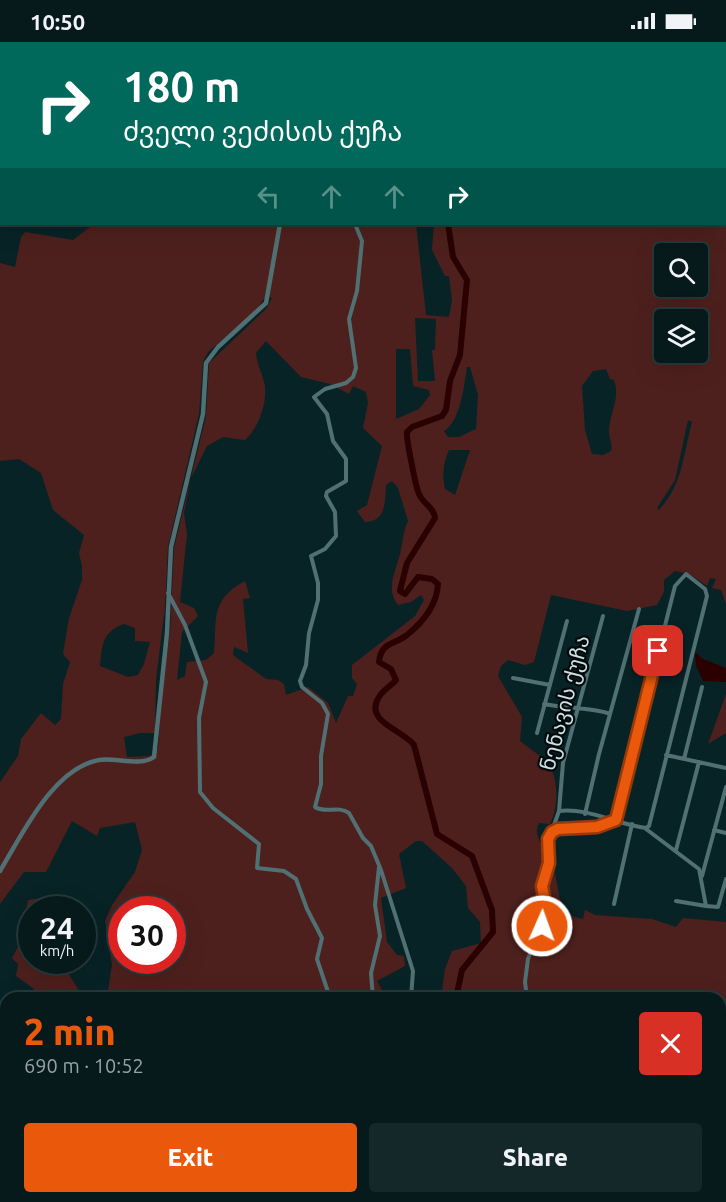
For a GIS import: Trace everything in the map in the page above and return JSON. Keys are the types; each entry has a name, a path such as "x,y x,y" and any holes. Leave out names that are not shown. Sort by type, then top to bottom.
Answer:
{"street":[{"path":"0,871 47,796 79,767 101,759 145,761 154,757 161,700 171,547 203,414 206,363 218,347 266,303 280,225"},
{"path":"355,225 362,242 357,291 349,319 356,368 353,377 346,383 325,389 315,397 327,414 330,433 346,459 348,475 346,481 327,492 326,496 335,512 336,536 325,549 311,556 318,583 318,600 309,633 306,665 300,681 305,692 322,703 328,714 321,756 321,784 315,807 321,810 342,808 349,813 363,838 371,846 413,971 411,992"},
{"path":"613,820 675,586 686,574 705,589 707,596 651,820 646,828"},
{"path":"168,593 185,625 206,682 199,718 200,792 213,808 259,844 257,868 284,871 296,879 307,909 322,938 317,959 328,992"},
{"path":"585,814 639,609"},
{"name":"ნენავის ქუჩა","path":"526,992 525,981 528,959 545,916 542,886 549,863 548,839 559,811 560,778 576,710 603,616"},
{"path":"537,733 567,621"},
{"path":"513,678 550,685"},
{"path":"684,759 702,687"},
{"path":"544,704 576,710 599,710 610,714"},
{"path":"666,755 726,768"},
{"path":"676,850 699,762"},
{"path":"702,878 726,787"},
{"path":"559,811 585,814 646,828 699,869 706,906"},
{"path":"552,832 566,828 597,827 613,820"},
{"path":"614,904 632,824"},
{"path":"714,830 726,833"},
{"path":"373,992 371,973 380,936 375,905 379,866"},
{"path":"676,901 717,908 726,879"}],"shaded area":[{"path":"93,225 416,225 426,315 449,317 452,300 449,276 445,276 432,250 434,225 726,225 726,604 721,590 712,588 716,579 710,578 707,586 689,574 675,571 664,580 664,592 657,605 627,611 551,595 534,662 525,665 508,660 501,666 498,676 522,717 520,741 546,761 553,774 556,801 553,817 550,824 539,823 537,832 547,859 552,859 563,914 583,919 585,910 595,915 652,919 676,927 683,918 726,922 726,992 442,992 445,969 452,951 481,943 480,922 468,908 466,886 452,868 422,841 416,841 399,854 406,888 381,898 387,942 397,955 404,956 405,966 377,981 383,992 108,992 111,974 186,974 186,896 118,896 135,872 142,850 135,822 100,828 97,836 72,821 46,872 24,872 0,904 0,782 18,756 21,739 41,713 55,725 61,719 63,684 70,662 63,654 69,618 82,580 79,553 84,535 53,510 41,473 19,459 0,461 0,263 15,267 21,237 25,232 73,240","holes":["266,296 272,298 266,309 209,363 206,416 174,548 170,632 163,677 158,748 150,756 127,757 124,737 140,733 155,733 156,679 165,608 168,547 199,414 203,362 208,352 257,309","415,318 436,319 435,350 432,350 435,381 418,381","266,341 301,377 330,384 349,394 353,386 366,392 368,403 363,428 382,446 367,505 357,511 365,522 372,521 381,515 383,510 386,485 392,481 398,488 408,521 393,580 392,593 398,605 411,602 421,595 424,600 415,616 352,665 352,678 357,684 353,696 348,696 336,723 328,703 308,687 286,695 284,684 278,680 266,679 233,655 234,647 248,653 243,599 250,598 245,581 226,595 221,603 216,620 214,653 206,660 187,662 185,676 177,680 182,632 198,616 194,608 180,602 187,534 184,513 191,478 207,446 223,437 245,440 258,423 263,408 265,386 256,353","396,349 410,349 413,386 429,390 430,395 419,409 396,419","467,367 470,367 478,395 476,429 459,437 448,437 444,431 450,426 458,411","606,369 610,379 614,380 616,387 609,432 611,451 603,455 592,454 585,430 582,386 593,371","688,420 692,422 678,479 659,510 657,508 675,480","449,450 470,450 455,495 445,489 444,465","124,624 135,628 135,641 150,642 144,664 138,675 128,677 100,666 104,640 111,631"]},
{"path":"695,652 703,659 726,668 726,682 703,681 696,666"},
{"path":"726,694 726,733 708,744"},
{"path":"108,914 108,940 105,921"},
{"path":"18,947 18,964 12,958"},
{"path":"18,964 18,974 69,974 80,992 32,992 34,989 16,976"}],"waterway":[{"path":"448,225 453,257 467,280 460,355 450,381 446,410 442,416 412,427 407,432 418,490 433,511 435,518 407,563 400,591 405,594 418,577 432,579 438,584 437,591 428,612 418,624 407,635 382,651 379,662 391,669 396,680 379,697 376,713 387,725 414,745 437,834 472,856 492,910 493,932 462,970 457,992"}],"route":[{"path":"542,926 546,909 542,886 549,863 548,839 552,832 558,829 597,827 616,820 658,651"}]}
